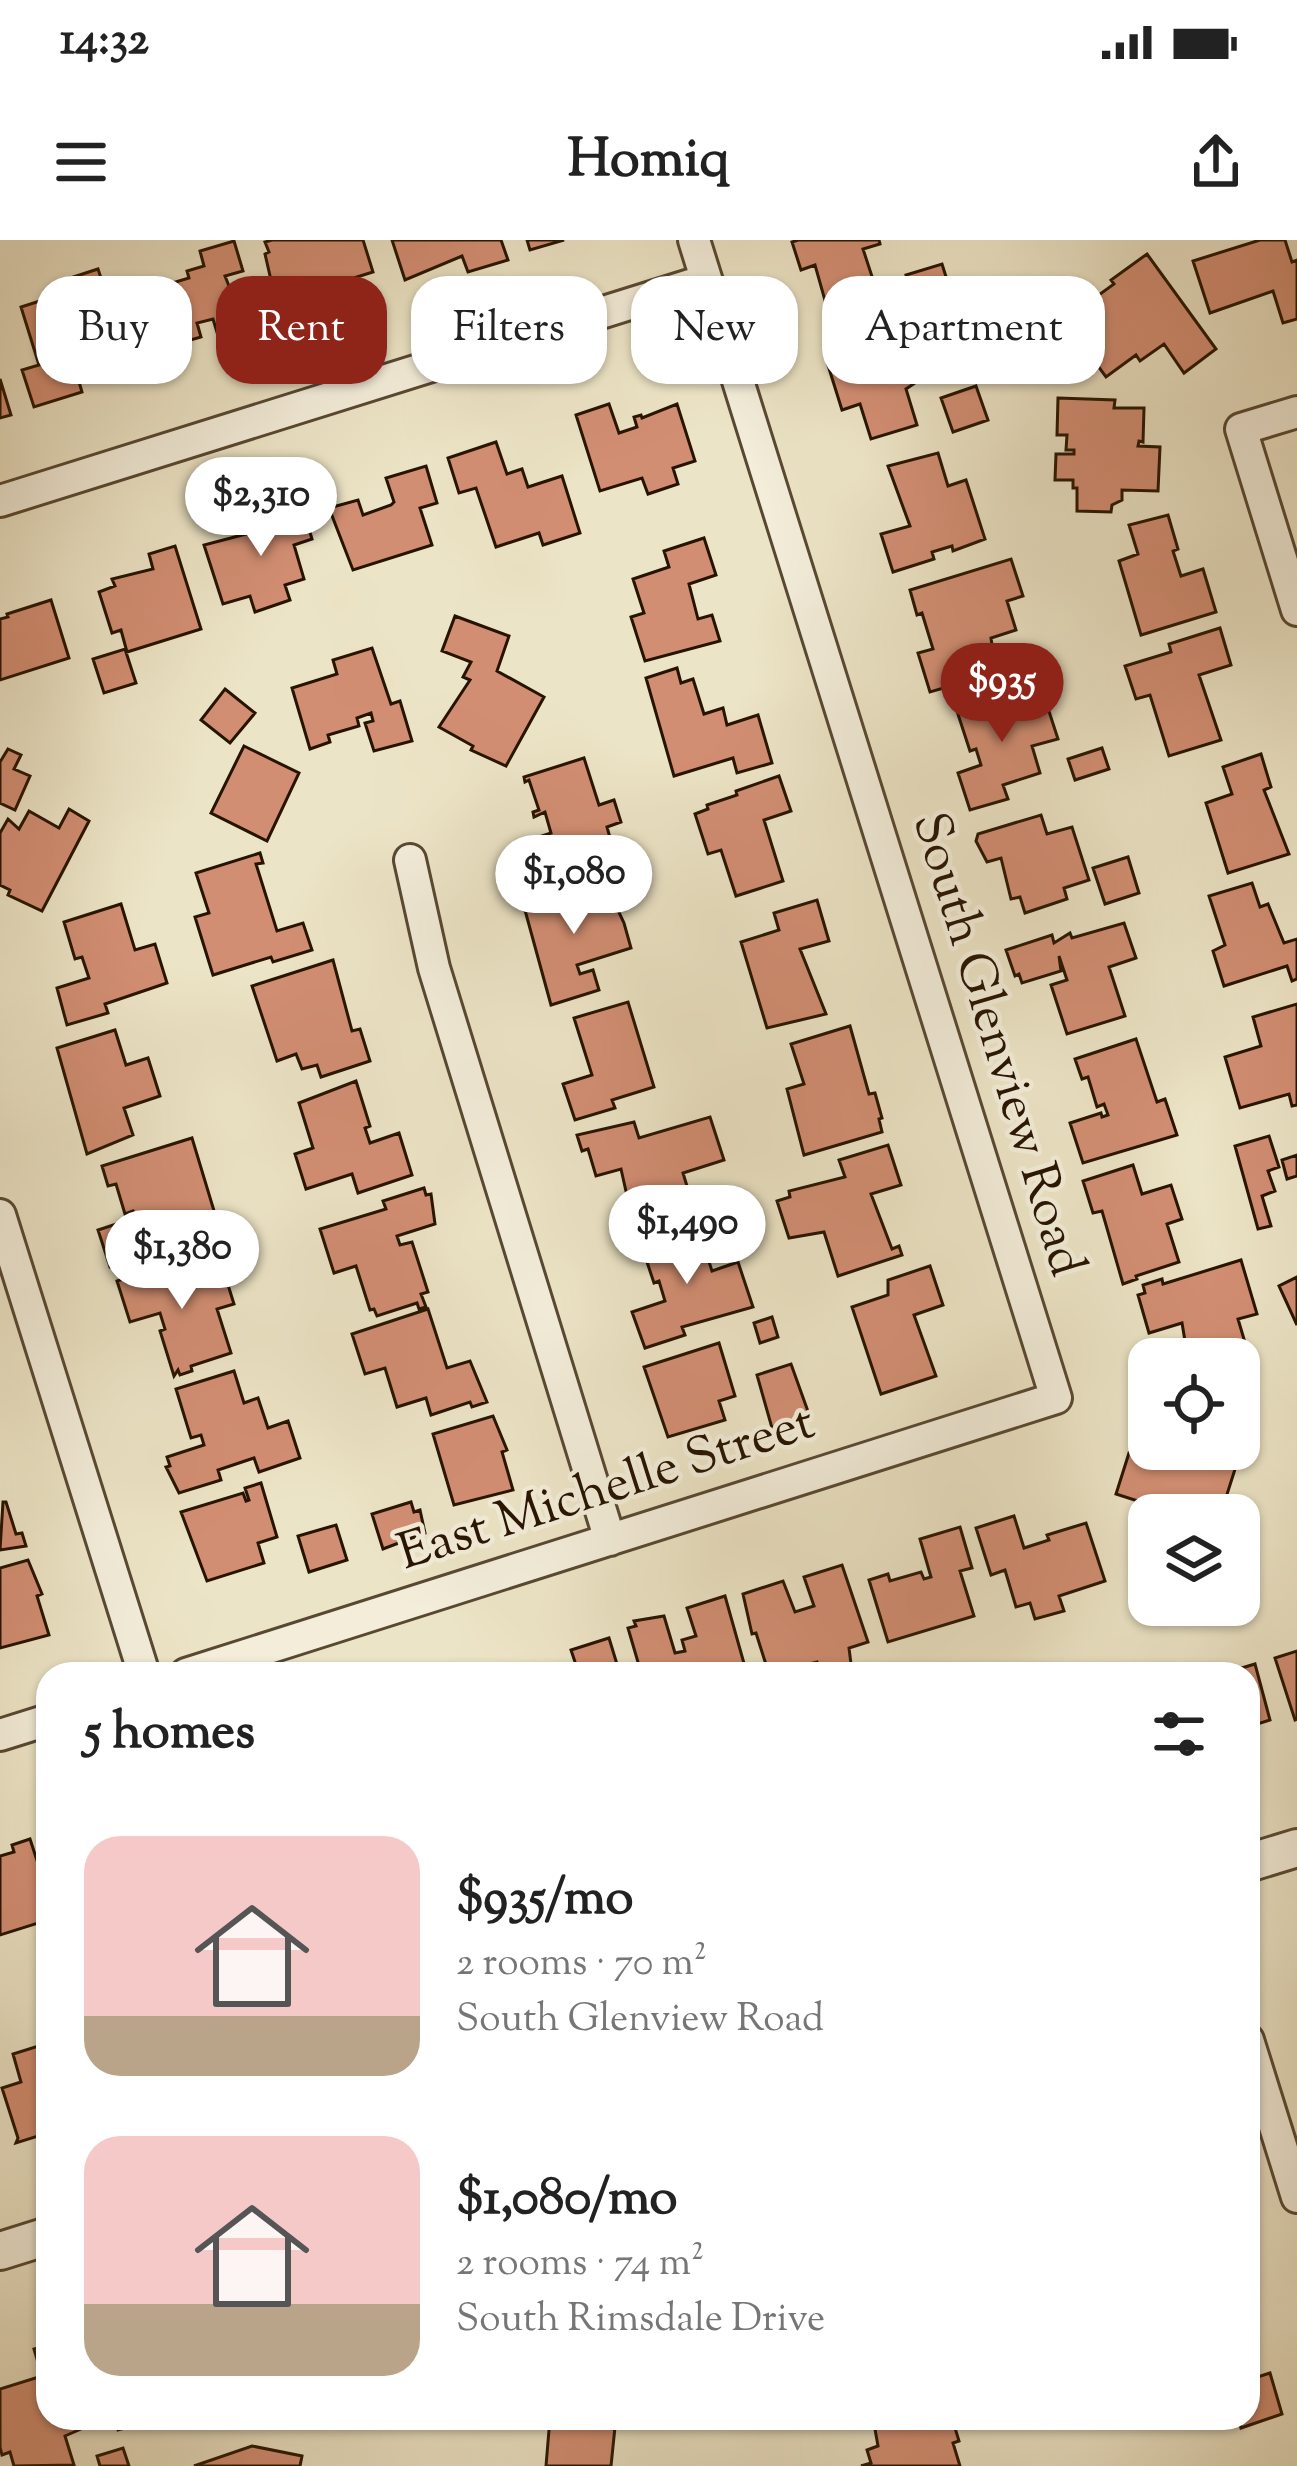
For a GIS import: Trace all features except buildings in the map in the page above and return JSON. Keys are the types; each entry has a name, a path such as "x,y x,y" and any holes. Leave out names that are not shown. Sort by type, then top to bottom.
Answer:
{"street":[{"name":"South Glenview Road","path":"694,240 705,276"},
{"path":"0,501 631,303"},
{"name":"South Glenview Road","path":"739,384 1056,1398"},
{"path":"1297,412 1240,428 1297,610"},
{"path":"410,860 434,968 610,1540"},
{"path":"0,1215 140,1662"},
{"name":"East Michelle Street","path":"224,1662 1056,1398"},
{"path":"0,1736 36,1724"},
{"path":"1260,1859 1297,1848"},
{"path":"1260,2079 1297,2198"},
{"path":"0,2251 36,2240"}]}
